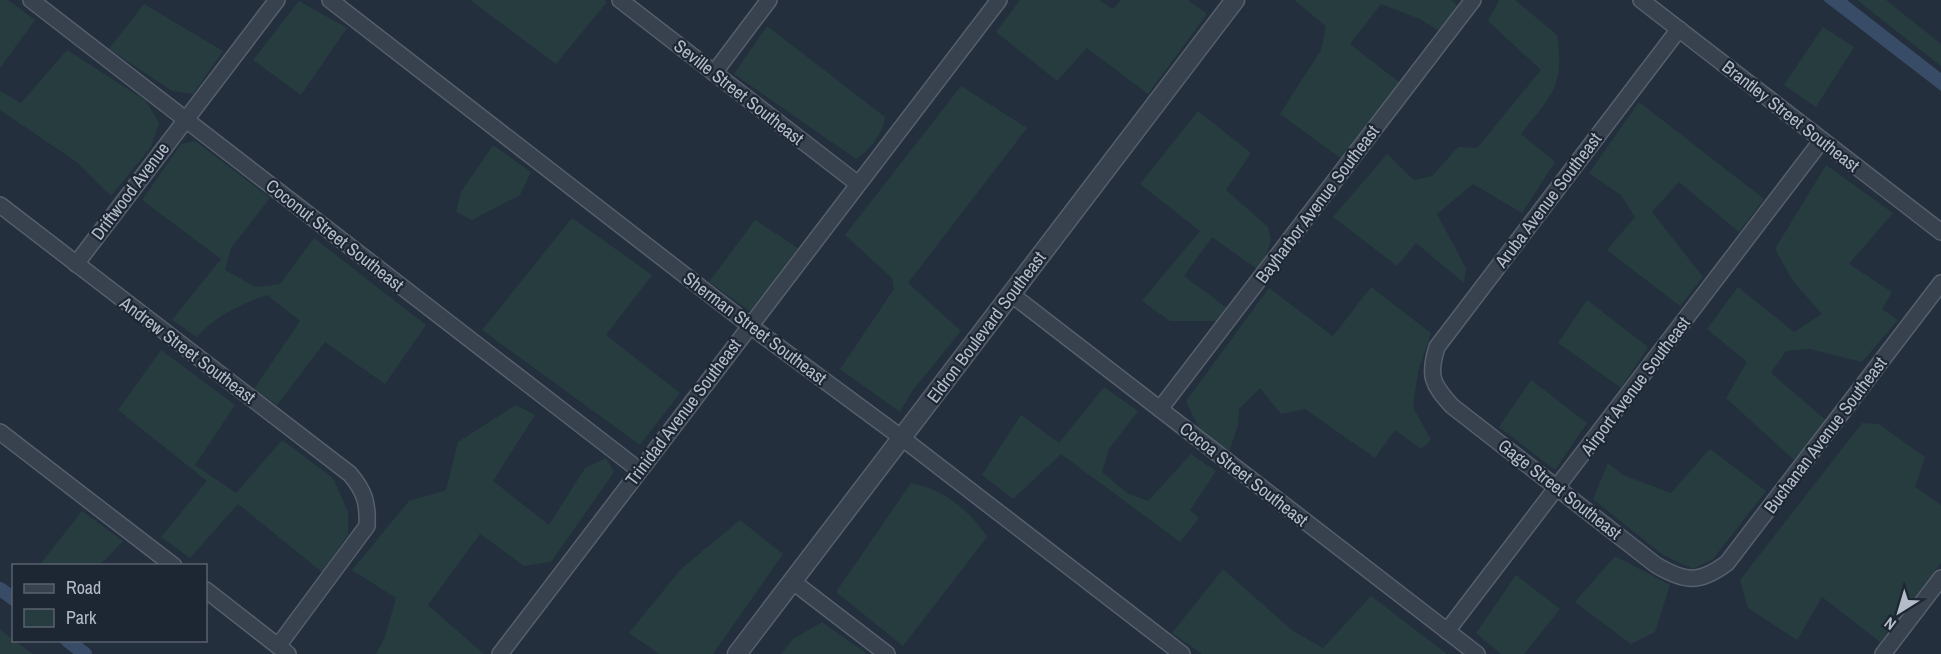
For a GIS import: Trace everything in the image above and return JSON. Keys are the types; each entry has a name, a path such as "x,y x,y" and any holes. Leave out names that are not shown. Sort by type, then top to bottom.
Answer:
{"street":[{"name":"Coconut Street Southeast","path":"31,0 639,470"},
{"name":"Driftwood Avenue","path":"76,264 277,0"},
{"name":"Sherman Street Southeast","path":"330,0 749,325 902,438 1182,654"},
{"name":"Seville Street Southeast","path":"620,0 858,184"},
{"path":"714,73 769,0"},
{"name":"Trinidad Avenue Southeast","path":"500,654 999,0"},
{"name":"Eldron Boulevard Southeast","path":"737,654 1235,0"},
{"name":"Bayharbor Avenue Southeast","path":"1160,409 1473,0"},
{"name":"Brantley Street Southeast","path":"1641,0 1941,232"},
{"name":"Aruba Avenue Southeast","path":"1432,378 1431,365 1437,347 1679,29"},
{"name":"Airport Avenue Southeast","path":"1447,631 1822,140"},
{"name":"Andrew Street Southeast","path":"0,205 350,474 362,489 368,502 367,526 283,650"},
{"name":"Buchanan Avenue Southeast","path":"1702,579 1727,563 1941,283"},
{"name":"Cocoa Street Southeast","path":"1011,294 1477,654"},
{"name":"Gage Street Southeast","path":"1432,378 1440,393 1452,406 1656,565 1677,577 1702,579"},
{"path":"0,432 171,564"},
{"path":"1883,654 1941,578"},
{"path":"792,581 887,654"},
{"path":"207,591 283,650"}],"green space":[{"path":"0,0 8,0 35,20 0,68"},
{"path":"470,0 604,0 607,2 556,64"},
{"path":"1020,0 1099,0 1113,9 1121,0 1188,0 1207,14 1148,94 1087,48 1057,81 996,32"},
{"path":"1294,0 1451,0 1459,7 1442,33 1420,19 1381,4 1350,44 1399,82 1343,160 1280,114 1321,50 1326,26"},
{"path":"1499,0 1515,0 1557,35 1559,67 1553,90 1548,100 1521,134 1555,162 1522,213 1473,184 1437,214 1466,268 1464,283 1416,243 1397,266 1333,217 1387,154 1414,180 1432,176 1458,147 1477,148 1541,70 1488,21"},
{"path":"1857,0 1886,0 1941,44 1941,66"},
{"path":"299,1 347,28 301,95 253,60"},
{"path":"144,4 223,51 193,94 172,91 109,49"},
{"path":"767,26 885,117 882,129 875,141 856,159 734,74"},
{"path":"1823,27 1854,47 1816,107 1784,85"},
{"path":"67,50 145,100 159,123 151,147 111,196 78,163 0,110 0,91 21,103"},
{"path":"961,86 1027,128 908,283 961,331 913,390 900,412 840,369 894,289 892,278 845,235"},
{"path":"1639,102 1764,199 1739,232 1679,182 1652,212 1703,277 1680,306 1607,250 1635,217 1621,195 1589,173"},
{"path":"1198,111 1251,153 1226,190 1268,227 1271,241 1260,271 1212,237 1184,276 1228,309 1216,321 1170,321 1142,301 1200,231 1140,184"},
{"path":"195,141 270,198 231,248 225,270 256,287 280,284 314,238 426,325 385,384 325,342 277,405 254,389 300,321 267,295 229,312 197,337 172,320 221,259 142,200 181,144"},
{"path":"493,145 531,172 520,195 472,220 456,212 461,192"},
{"path":"1826,165 1893,213 1849,264 1892,292 1882,309 1898,320 1862,362 1810,349 1786,351 1771,373 1827,421 1794,460 1726,398 1747,362 1707,329 1738,287 1794,332 1822,314 1793,281 1775,249"},
{"path":"572,218 652,275 606,335 680,393 640,445 482,330"},
{"path":"755,220 798,248 750,311 709,282"},
{"path":"1371,287 1431,333 1418,372 1413,407 1431,440 1421,449 1395,430 1375,458 1305,409 1281,414 1260,388 1239,409 1238,425 1229,452 1201,433 1186,401 1269,288 1333,336"},
{"path":"1587,300 1648,347 1621,388 1558,343"},
{"path":"161,350 235,405 195,465 236,493 282,440 333,478 348,512 348,535 322,572 238,504 190,558 161,537 207,481 118,410"},
{"path":"1531,380 1587,423 1555,470 1499,427"},
{"path":"1104,387 1138,411 1109,449 1102,472 1127,493 1148,501 1191,454 1216,471 1190,510 1199,518 1180,542 1061,454 1013,499 982,475 1021,415 1059,443"},
{"path":"516,405 535,415 493,481 549,525 585,468 606,458 614,472 551,562 524,566 480,534 428,605 484,654 376,654 385,637 396,598 352,570 409,501 446,490 458,442"},
{"path":"1862,423 1879,424 1925,457 1915,487 1941,505 1941,563 1880,642 1822,597 1797,640 1748,608 1740,580"},
{"path":"1710,449 1766,491 1713,559 1693,569 1663,555 1593,499 1608,463 1623,475 1671,493"},
{"path":"911,483 934,490 955,502 987,537 903,646 836,592"},
{"path":"82,511 123,541 101,564 45,564 42,562"},
{"path":"740,520 783,554 713,654 659,654 629,633 681,569"},
{"path":"1615,556 1670,585 1655,632 1631,644 1575,602"},
{"path":"1223,569 1293,631 1323,648 1371,596 1447,654 1202,654 1172,633"},
{"path":"1516,575 1560,609 1524,654 1501,654 1476,633"},
{"path":"822,622 867,654 781,654 793,639"},
{"path":"0,630 12,639 12,642 16,642 33,654 0,654"}],"water":[{"path":"1823,0 1847,0 1941,73 1941,91"}],"waterway":[{"path":"0,589 12,598"},
{"path":"70,642 85,654"}]}
